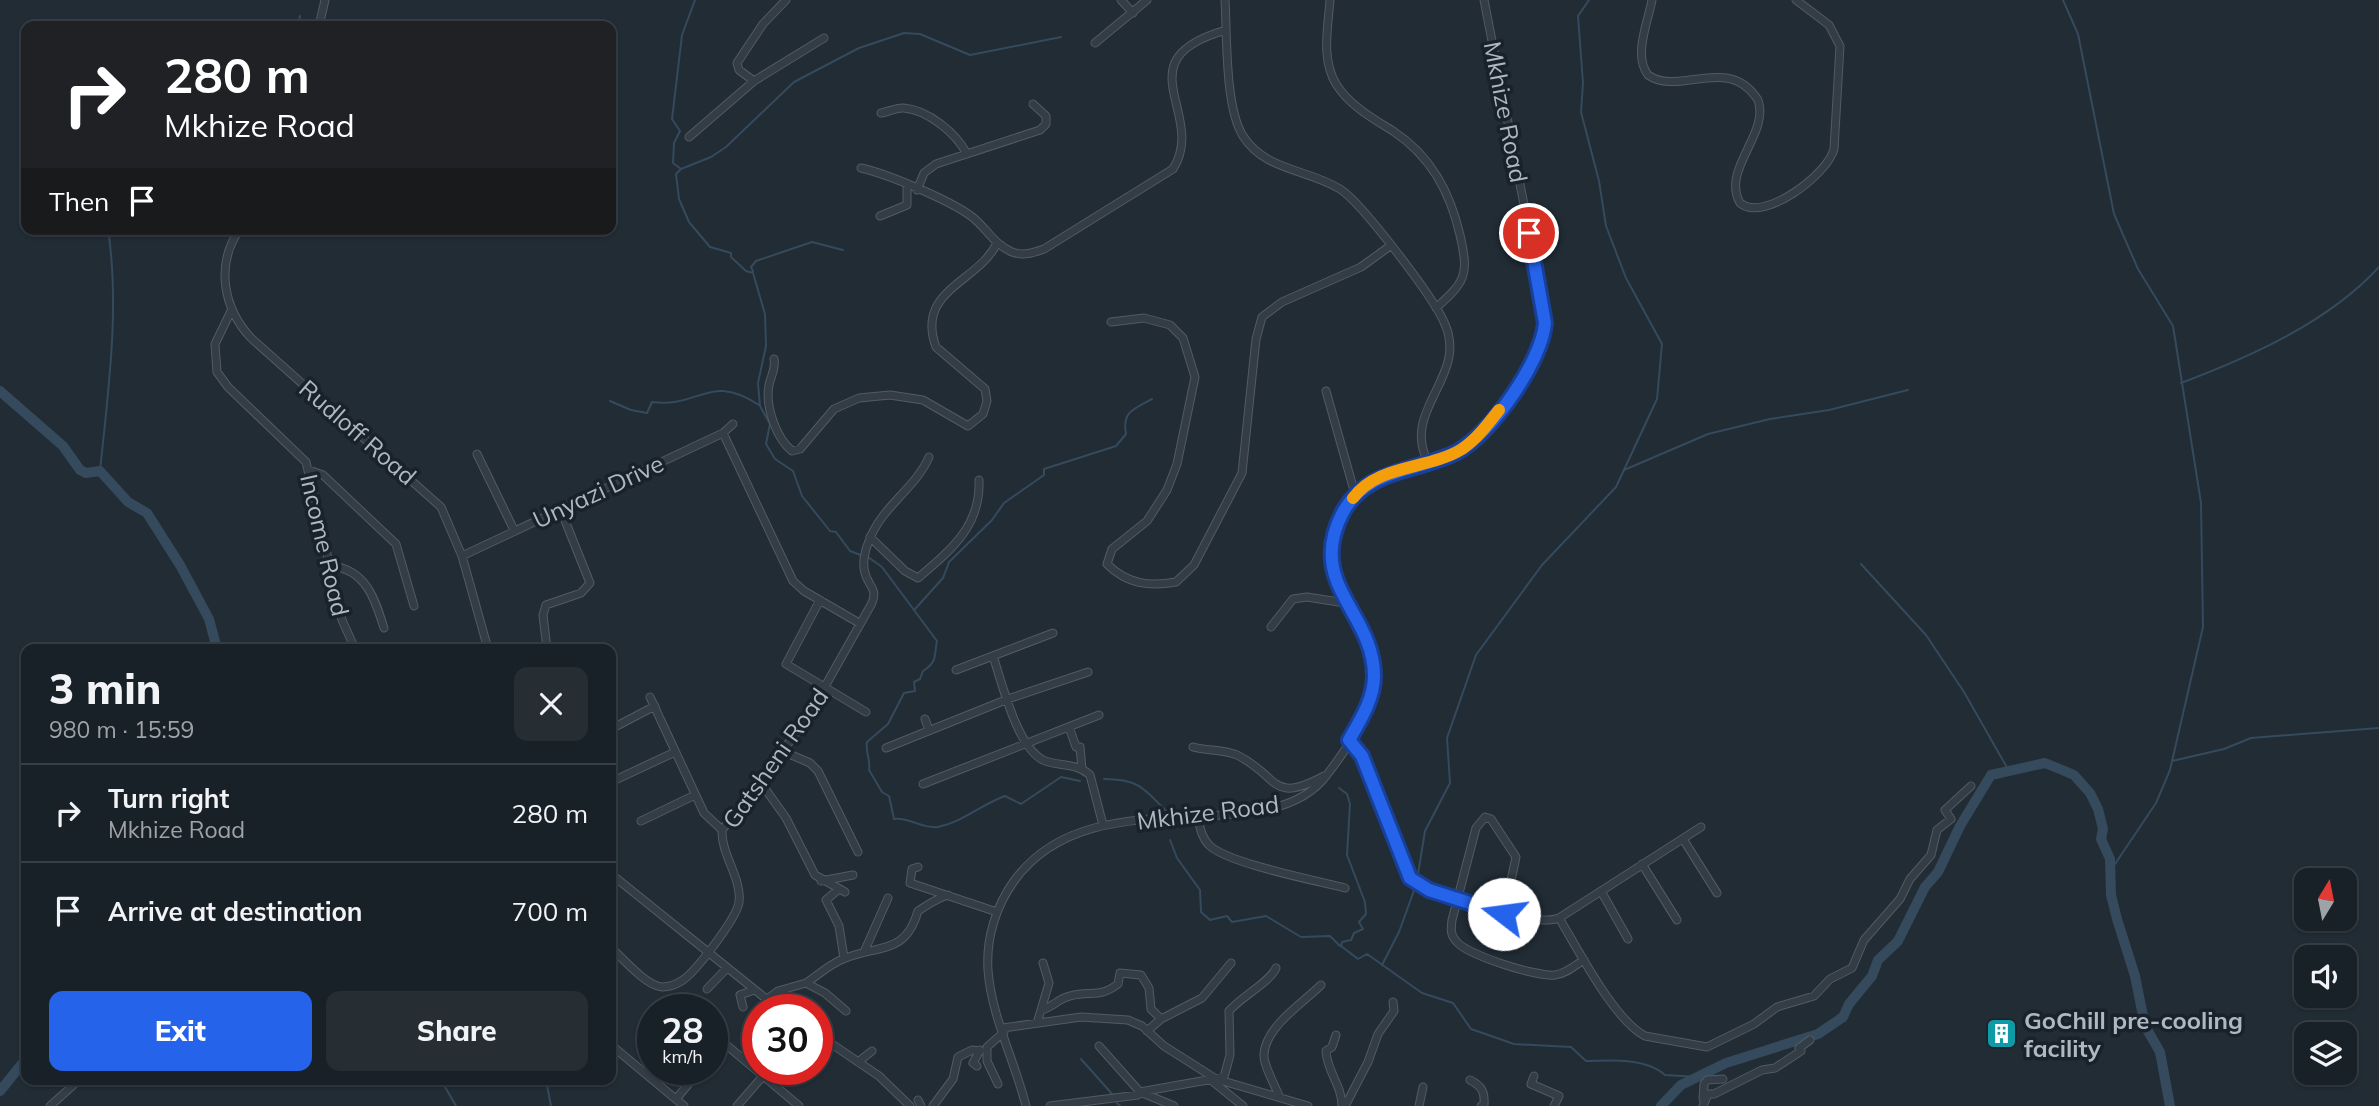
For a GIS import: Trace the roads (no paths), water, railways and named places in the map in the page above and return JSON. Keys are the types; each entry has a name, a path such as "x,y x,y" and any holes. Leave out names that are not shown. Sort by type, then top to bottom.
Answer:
{"street":[{"path":"320,21 325,0"},
{"path":"754,81 739,70 737,63 763,24 786,0"},
{"path":"1121,0 1133,13"},
{"path":"1095,43 1147,0"},
{"path":"1225,0 1234,110 1239,128 1248,142 1273,162 1329,183 1349,195 1390,246 1445,324 1450,347 1446,371 1419,427 1420,444 1428,463"},
{"path":"1330,0 1328,59 1337,86 1363,112 1419,152 1443,183 1455,212 1467,268 1460,285 1436,308"},
{"name":"Mkhize Road","path":"1026,1106 988,971 989,942 997,912 1012,883 1043,850 1066,836 1103,825 1289,803 1315,789 1328,774 1367,707 1374,677 1370,647 1334,578 1332,542 1344,512 1355,494 1383,476 1428,463 1462,449 1484,429 1530,367 1544,338 1544,307 1484,0"},
{"path":"1652,0 1642,47 1642,64 1648,75 1665,80 1709,76 1729,78 1747,88 1758,100 1759,117 1735,186 1740,203 1754,209 1766,207 1815,177 1829,162 1833,149 1840,46 1829,25 1796,0"},
{"path":"861,168 906,184 969,215 997,243 1019,254 1044,249 1167,175 1178,162 1182,146 1181,121 1170,85 1173,70 1190,44 1226,30"},
{"path":"689,137 754,81 824,38"},
{"path":"917,190 928,168 1041,130 1046,124 1046,117 1033,104"},
{"path":"881,113 904,108 926,114 959,142 967,154"},
{"path":"880,216 907,205 906,184"},
{"name":"Rudloff Road","path":"237,235 228,251 225,270 231,311 251,338 433,498 448,517 487,644"},
{"path":"774,359 775,368 768,395 776,428 792,451 800,449 834,409 859,398 890,395 923,400 968,426 983,414 987,394 936,347 933,317 944,294 986,259 997,243"},
{"path":"1111,322 1144,318 1170,325 1183,338 1195,377 1177,464 1167,490 1147,521 1112,550 1107,564 1118,576 1141,584 1176,582 1190,571 1237,486 1245,460 1256,339 1262,317 1282,302 1361,267 1390,246"},
{"name":"Income Road","path":"231,311 215,344 217,372 228,387 300,455 309,470 342,620 353,644"},
{"path":"1326,391 1355,494"},
{"name":"Unyazi Drive","path":"462,556 723,433 733,424"},
{"path":"723,433 790,576 804,591 859,623"},
{"path":"477,454 514,530"},
{"path":"929,457 916,483 906,489 870,537 905,571 918,578 974,520 979,502 979,480"},
{"path":"309,470 323,475 396,544 414,606"},
{"path":"546,644 543,615 545,605 581,593 590,583 560,508"},
{"name":"Gatsheni Road","path":"706,952 734,916 740,901 724,853 722,830 806,720 872,603 875,592 864,571 870,537"},
{"path":"331,566 351,571 368,586 384,628"},
{"path":"1271,627 1282,610 1293,600 1307,597 1345,603"},
{"path":"820,600 786,664 866,712"},
{"path":"956,670 1053,634"},
{"path":"993,656 1026,744 1044,760 1082,769 1093,779 1103,825"},
{"path":"886,748 1008,699 1088,672"},
{"path":"650,697 695,795 708,819 722,830"},
{"path":"616,726 655,706"},
{"path":"923,784 939,782 1099,715"},
{"path":"925,719 929,730"},
{"path":"1069,727 1076,747 1080,747 1082,752 1082,769"},
{"path":"1349,740 1362,756 1410,878 1420,887 1504,914 1540,921 1559,918 1701,827"},
{"path":"1193,747 1237,755 1284,789 1296,789 1328,774"},
{"path":"782,751 805,761 818,771 858,852"},
{"path":"616,780 675,752"},
{"path":"759,780 781,811 811,870 821,881 842,891 826,900 839,926 844,958"},
{"path":"1559,918 1622,1016 1641,1034 1702,1047 1754,1024 1777,1007 1810,999 1830,979 1852,968 1864,940 1900,899 1910,879 1931,855 1937,830 1951,819 1945,810 1971,786"},
{"path":"641,821 695,795"},
{"path":"1198,815 1201,832 1214,849 1316,884 1345,888"},
{"path":"1504,914 1516,857 1488,817 1476,828 1457,901 1451,932 1457,943 1469,952 1553,975 1584,960"},
{"path":"1683,839 1717,893"},
{"path":"1642,864 1677,920"},
{"path":"918,867 912,869 910,883 997,912"},
{"path":"821,881 853,876"},
{"path":"616,878 759,994"},
{"path":"1601,891 1628,939"},
{"path":"774,994 806,983 844,958 884,950 898,943 907,935 918,911 926,909 933,900 948,895"},
{"path":"864,952 888,898"},
{"path":"616,952 651,982 664,987 682,980 706,952"},
{"path":"1037,1023 1049,983 1043,963"},
{"path":"1147,1031 1161,1019 1202,998 1231,963"},
{"path":"707,989 727,968"},
{"path":"1050,1106 1061,1102 1102,1104 1138,1095 1140,1092 1224,1077 1230,1055 1229,1011 1244,995 1268,980 1276,968"},
{"path":"1041,1010 1073,995 1099,995 1108,992 1118,984 1120,973 1129,972 1141,975 1149,988 1151,1009 1161,1019"},
{"path":"806,983 825,993 846,1012"},
{"path":"1279,1096 1264,1055 1268,1040 1276,1028 1321,985"},
{"path":"743,994 754,990"},
{"path":"1343,1106 1368,1062 1378,1034 1394,1011 1393,1002"},
{"path":"977,1066 973,1063 983,1049 1003,1030 1037,1023 1107,1017 1136,1023 1164,1046 1214,1079 1243,1106"},
{"path":"1336,1035 1332,1047 1326,1051 1326,1060 1340,1091 1343,1106"},
{"path":"1702,1104 1708,1094 1714,1094 1762,1070 1775,1068 1801,1051 1799,1048 1810,1040"},
{"path":"625,1043 618,1051 684,1106"},
{"path":"833,1045 879,1076 910,1106"},
{"path":"728,1046 742,1057"},
{"path":"1099,1046 1140,1092 1174,1106"},
{"path":"933,1106 953,1079 958,1057 972,1050 983,1049"},
{"path":"983,1049 989,1069 996,1075 998,1084"},
{"path":"859,1062 872,1051"},
{"path":"1534,1076 1531,1084 1559,1096 1554,1106"},
{"path":"1214,1079 1308,1106"},
{"path":"1702,1104 1704,1084 1707,1080 1723,1079"},
{"path":"1470,1080 1482,1088 1484,1105 1480,1106"},
{"path":"50,1106 73,1085"},
{"path":"676,1099 688,1085"},
{"path":"737,1106 755,1085"},
{"path":"775,1085 799,1106"},
{"path":"1419,1106 1423,1087"}],"waterway":[{"path":"695,0 682,35 672,119 680,131 674,143 673,163 681,169 676,174 679,199 689,222 710,247 731,253 731,257 746,271 753,273 765,314 766,346 758,383 760,406 770,424 766,444 775,459 793,471 802,496 830,531 836,532 850,551 863,556"},
{"path":"1417,880 1425,831 1450,783 1447,738 1476,655 1542,565 1616,487 1657,399 1662,344 1626,278 1606,226 1599,181 1581,112 1583,83 1578,16 1589,0"},
{"path":"2063,0 2078,34 2114,214 2138,269 2173,326 2201,503 2203,627 2170,770 2156,803 2109,873"},
{"path":"299,21 300,16"},
{"path":"681,169 711,157 726,147 794,82 859,48 904,33 920,34 970,55 1061,37"},
{"path":"100,471 113,320 109,235"},
{"path":"753,271 751,267 756,261 812,242 843,250"},
{"path":"2181,383 2234,362 2313,321 2337,305 2379,267"},
{"path":"1624,470 1708,434 1770,419 1829,410 1908,390"},
{"path":"0,391 63,446 80,470 86,473 100,471 128,502 147,513 180,565 209,619 216,644"},
{"path":"610,401 647,413 652,402 669,402 705,393 728,391 759,405"},
{"path":"915,609 943,578 949,562 992,520 1004,503 1044,475 1044,469 1116,446 1126,434 1126,421 1130,412 1152,399"},
{"path":"868,557 882,567 937,641 933,661 923,671 920,679 914,682 915,691 904,693 888,724 867,742 869,770 882,792 889,796 894,819 938,827 956,821 1005,796 1021,804 1061,777 1080,781"},
{"path":"1861,564 1926,635 1964,692 2009,771"},
{"path":"2172,761 2224,749 2251,738 2379,728"},
{"path":"1661,1106 1681,1085 1726,1063 1818,1034 1843,1017 1849,1004 1872,976 1878,960 1898,941 1925,887 1938,872 1960,826 1991,775 2045,763 2074,775 2090,793 2098,809 2103,829 2101,839 2110,859 2111,895 2135,976 2145,1026 2160,1052 2170,1106"},
{"path":"1104,779 1116,779 1140,786 1166,811"},
{"path":"1339,788 1347,794 1350,804 1347,855 1365,902 1366,914 1359,922 1363,929 1354,933 1351,940 1342,942 1341,946 1358,959 1367,954 1422,993 1453,1003 1471,1029 1514,1044 1571,1047 1586,1061 1628,1061 1657,1069 1665,1075 1699,1077"},
{"path":"1170,840 1177,858 1200,890 1201,912 1210,920 1227,916 1232,922 1266,916 1301,937 1330,936 1340,946"},
{"path":"1382,965 1399,932 1416,885"},
{"path":"1081,1059 1113,1095"},
{"path":"0,1091 21,1065"},
{"path":"444,1085 456,1106"},
{"path":"547,1085 551,1106"},
{"path":"1117,1103 1120,1106"}],"place":[{"name":"GoChill pre-cooling facility","path":"2001,1034"}]}
